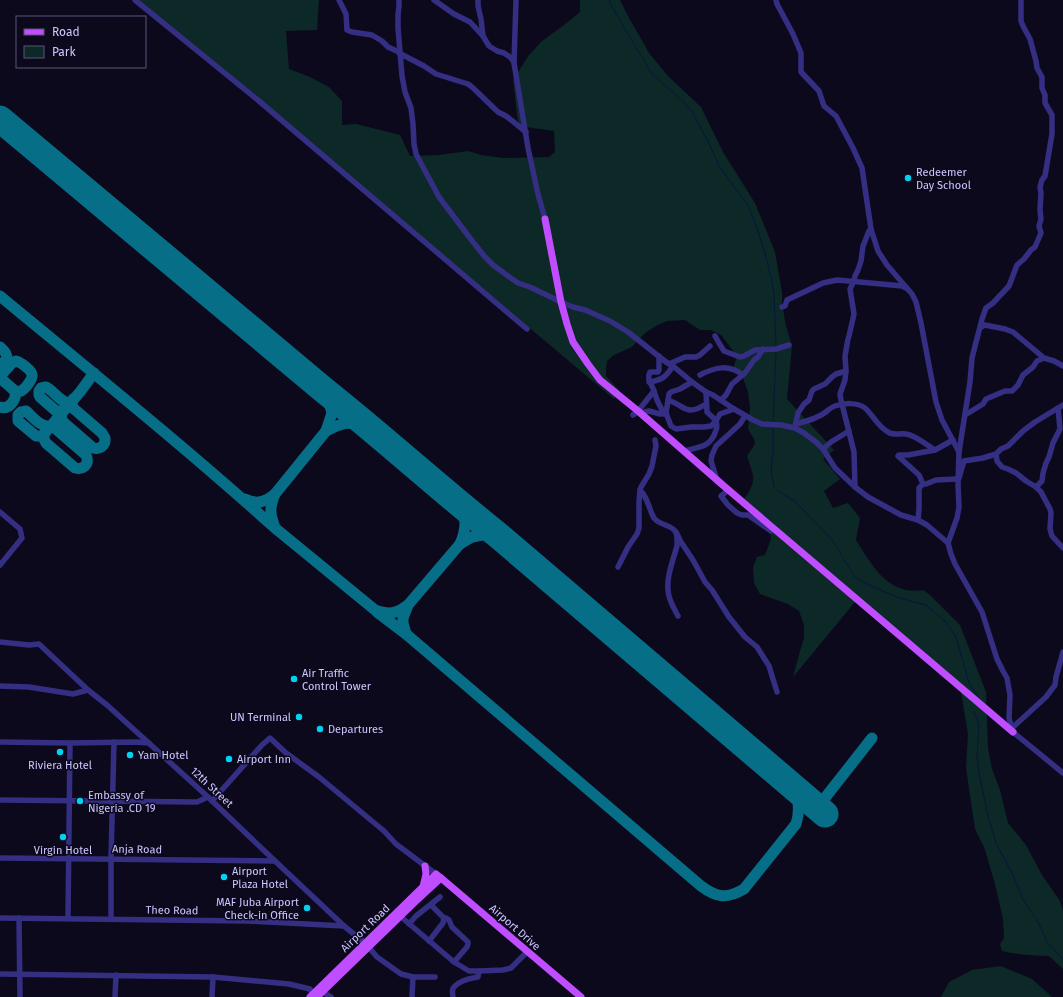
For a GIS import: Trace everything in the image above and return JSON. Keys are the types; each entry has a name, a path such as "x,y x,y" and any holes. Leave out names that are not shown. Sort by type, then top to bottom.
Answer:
{"main road":[{"path":"545,219 561,302 573,342 600,380 1012,730"},
{"path":"423,887 426,874 425,866"},
{"name":"Airport Drive","path":"439,876 581,997"},
{"name":"Airport Road","path":"316,995 431,887 439,876"},
{"name":"Airport Road","path":"367,946 423,887 439,876"},
{"path":"431,887 452,887"}],"street":[{"path":"135,0 258,101 527,329"},
{"path":"339,0 346,14 347,30 372,35 388,47 424,66 430,71 472,87 498,112 506,116 526,132"},
{"path":"399,0 399,53 405,92 411,108 416,154 439,197 473,242 493,265 518,283 530,286 561,302 585,310 610,321 628,332 706,392 745,416 762,424 796,426 819,416 835,406 859,404 870,413 886,432 890,434 906,434 935,450"},
{"path":"434,0 454,14 470,22 483,36 489,46 510,57 514,63"},
{"path":"478,0 483,36"},
{"path":"516,0 514,63 528,148 545,219"},
{"path":"776,0 801,53 801,72 818,91 824,106 836,116 862,168 871,229 878,251 887,265 912,294 916,302 936,402 942,420 959,452"},
{"path":"959,478 959,452 970,382 972,358 982,319 986,308 993,303 1009,286 1017,265 1035,247 1041,233 1039,226 1041,219 1040,187 1045,176 1052,134 1052,115 1045,103 1045,94 1042,88 1042,77 1037,68 1030,38 1021,21 1021,0"},
{"path":"855,487 854,452 840,394 846,371 845,356 854,314 850,289 861,261 863,246 871,229"},
{"path":"782,307 785,306 787,300 823,283 837,280 902,286 908,289"},
{"path":"981,327 986,325 1013,332 1044,358 1063,366"},
{"path":"715,336 724,351 743,357 755,350 776,349 790,345"},
{"path":"649,382 661,380 666,376 671,365 685,357 696,357 710,346"},
{"path":"721,400 726,395 732,384 745,373 763,349"},
{"path":"659,356 658,372 650,372 648,377 657,400 671,426 676,429 711,426 720,414 734,409"},
{"path":"965,415 983,404 986,399 1005,391 1012,391 1018,386 1023,375 1033,367 1037,361 1044,358"},
{"path":"700,375 710,370 723,368 734,369 743,375"},
{"path":"796,426 798,413 801,407 809,400 814,389 825,384 836,374 846,371"},
{"path":"665,413 670,392 680,389 692,382"},
{"path":"637,413 654,391"},
{"path":"684,451 704,446 713,438 716,432 716,421 707,412 706,392"},
{"path":"668,400 675,402 686,410 698,409 706,404"},
{"path":"948,543 957,518 959,507 958,484 964,460 983,458 996,454 1001,449 1008,446 1023,431 1035,422 1062,406"},
{"path":"1036,487 1042,481 1046,463 1050,457 1053,443 1060,429 1062,406"},
{"path":"637,413 649,411 660,414 665,413"},
{"path":"717,480 711,461 712,455 716,446 740,424 745,416"},
{"path":"796,426 823,449 835,468 855,487 868,497 889,509 927,525 948,543 955,564 982,612 998,659 1008,678 1010,695 1009,713 1012,730 1063,773"},
{"path":"823,449 831,442 849,431"},
{"path":"618,567 639,528 640,490 652,466 656,446 655,440"},
{"path":"923,484 919,475 898,455 908,455 935,450 953,440"},
{"path":"996,454 997,460 1002,466 1036,487 1041,492 1050,509 1050,530 1052,536 1063,548"},
{"path":"918,520 919,488 923,484 936,480 959,478"},
{"path":"640,490 648,500 654,518 659,523 673,529 676,532 705,582 712,590 729,617 745,637 756,647 769,666 777,692"},
{"path":"726,492 721,496 737,513 748,515 771,531"},
{"path":"0,512 20,529 22,538 0,565"},
{"path":"676,532 678,541 668,580 668,588 670,602 678,616"},
{"name":"12th Street","path":"0,642 29,645 39,644 210,799 377,957 401,974 413,977"},
{"path":"1012,730 1051,692 1055,685 1063,652"},
{"path":"0,686 29,687 74,694 88,690"},
{"path":"0,800 197,802 210,799 270,738 286,753 318,777 384,832 396,844 439,876"},
{"path":"0,742 149,743"},
{"path":"111,919 114,742"},
{"path":"68,918 70,743"},
{"name":"Anja Road","path":"0,858 274,860"},
{"path":"409,924 416,916 440,897"},
{"path":"431,905 444,918 449,920 452,928 468,942 454,962"},
{"path":"400,916 454,962 469,971 479,972 511,968 527,952"},
{"name":"Theo Road","path":"0,918 247,921 344,926"},
{"path":"20,918 20,997"},
{"path":"429,941 443,923 444,918"},
{"path":"453,997 452,990 454,987 461,982 478,977 479,972"},
{"path":"0,974 213,976 288,984 310,988 316,995 331,997"},
{"path":"115,997 116,975"},
{"path":"212,997 213,976"},
{"path":"412,997 413,977 435,977"}],"green space":[{"path":"138,0 319,0 317,30 286,31 289,69 310,77 329,87 342,101 342,125 356,124 400,135 410,156 439,155 468,151 481,155 503,158 549,157 555,152 554,131 519,126 513,80 529,55 541,42 580,12 580,0 620,0 649,53 668,76 701,107 723,152 755,203 775,252 786,326 792,346 787,399 834,450 823,459 840,479 824,491 833,508 848,503 860,518 856,540 882,577 900,588 911,591 923,590 960,625 986,692 988,748 992,769 1000,790 1008,823 1026,845 1042,875 1060,901 1063,911 1063,969 1049,956 1002,951 1000,944 1004,938 1003,919 984,847 975,829 966,768 968,734 961,692 855,602 793,677 804,638 804,625 799,611 788,604 760,594 754,583 753,567 757,557 765,555 771,539 770,529 741,504 753,483 753,475 747,456 755,444 754,439 748,429 750,408 748,392 743,378 738,376 733,369 737,356 721,335 711,330 700,330 685,320 667,321 656,326 645,333 632,347 614,355 607,361 606,376 620,391 614,399"},
{"path":"1001,966 1032,979 1052,997 941,997 949,982 972,970"}],"waterway":[{"path":"610,0 610,3 619,19 652,74 684,102 692,112 708,141 719,166 747,204 756,225 772,282 774,294 776,347"},
{"path":"773,423 776,352"},
{"path":"773,428 771,470 774,487 779,492 795,501 833,541 854,576 867,584 899,598 926,605 946,622 956,637 969,683 978,697"},
{"path":"974,712 979,725 977,755 979,773 988,816 996,843 1012,873 1022,898 1038,922 1047,942 1063,959"}],"taxiway":[{"path":"0,296 173,439 275,528"},
{"path":"0,347 7,356 6,360 0,364"},
{"path":"0,374 2,374 12,363 16,361 28,369 32,375 28,384 23,390 20,391 15,391 0,378"},
{"path":"51,426 47,426 41,424 26,411 21,412 18,415 18,421 36,436 41,436 44,434 80,392 94,373"},
{"path":"71,402 69,403 63,401 46,387 41,388 39,391 40,397 56,411 63,411 61,416 63,422 93,448 102,446 105,443 105,438 102,433 73,408 73,399"},
{"path":"0,407 3,408 12,404 15,398 15,391"},
{"path":"325,391 332,413 326,431 275,494 271,511 275,528 375,610 384,613 392,613 408,605"},
{"path":"44,434 46,443 75,468 81,468 87,464 86,455 56,429 56,420"},
{"path":"326,431 335,426 365,423"},
{"path":"245,499 253,502 261,502 275,494"},
{"path":"462,507 465,516 464,535 460,544 408,605 403,618 406,634 701,886 712,893 722,896 727,896 744,889 796,824 799,807 796,790"},
{"path":"460,544 472,537 482,535 499,536"},
{"path":"377,612 406,634"},
{"path":"817,808 872,738"}],"runway":[{"path":"0,119 499,536 825,814"}],"place":[{"name":"Redeemer Day School","path":"908,178"},
{"name":"Air Traffic Control Tower","path":"294,679"},
{"name":"UN Terminal","path":"299,717"},
{"name":"Departures","path":"320,729"},
{"name":"Riviera Hotel","path":"60,752"},
{"name":"Yam Hotel","path":"130,755"},
{"name":"Airport Inn","path":"229,759"},
{"name":"Embassy of Nigeria .CD 19","path":"80,801"},
{"name":"Virgin Hotel","path":"63,837"},
{"name":"Airport Plaza Hotel","path":"224,877"},
{"name":"MAF Juba Airport Check-in Office","path":"307,908"}]}
